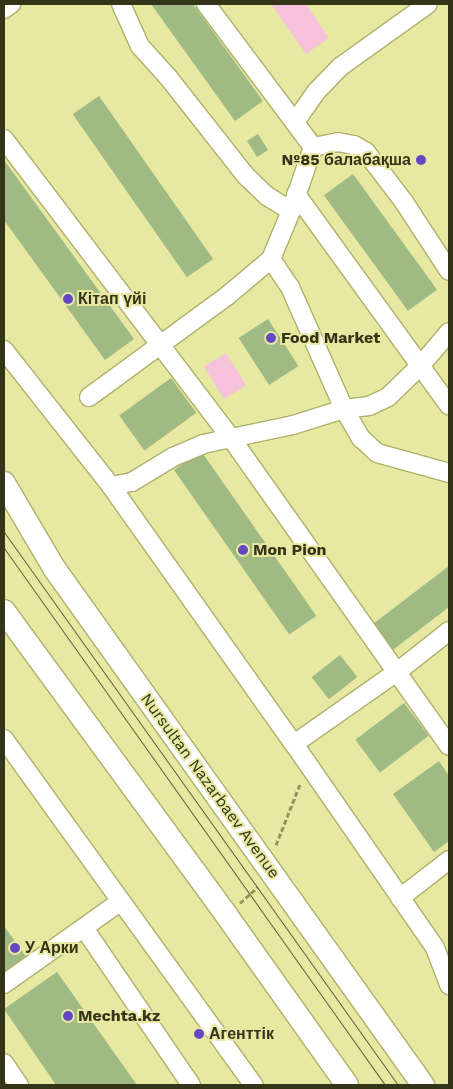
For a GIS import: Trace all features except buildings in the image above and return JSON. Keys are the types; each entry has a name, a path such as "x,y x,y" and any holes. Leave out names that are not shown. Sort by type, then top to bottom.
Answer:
{"main road":[{"name":"Nursultan Nazarbaev Avenue","path":"4,483 54,568 423,1085"},
{"path":"4,611 227,916 347,1085"}],"lane":[{"path":"4,9 11,4"},
{"path":"121,4 140,46 168,77 246,176 267,196 294,202 422,364 449,405"},
{"path":"206,4 313,147"},
{"path":"295,122 316,92 340,67 428,4"},
{"path":"4,139 231,438 449,746"},
{"path":"313,147 338,142 354,145 366,152 404,202 449,271"},
{"path":"90,397 227,296 271,259 294,202 313,147"},
{"path":"271,259 290,287 344,408 362,438 378,453 449,473"},
{"path":"111,486 132,482 173,457 204,444 293,425 344,408 369,406 388,397 422,364 449,332"},
{"path":"4,350 111,486 294,744 435,948 449,985"},
{"path":"294,744 397,672 449,631"},
{"path":"4,739 254,1085"},
{"path":"400,898 449,860"},
{"path":"4,984 120,902"},
{"path":"84,928 191,1085"},
{"path":"4,1063 19,1085"}],"path":[{"path":"274,851 308,765"},
{"path":"238,906 262,883"}],"shaded area":[{"path":"271,4 306,4 329,38 306,54"},
{"path":"226,353 246,385 224,399 204,367"}],"tram line":[{"path":"4,532 398,1085"},
{"path":"4,548 385,1085"}],"place":[{"name":"№85 балабақша","path":"421,160"},
{"name":"Кітап үйі","path":"68,299"},
{"name":"Food Market","path":"271,338"},
{"name":"Mon Pion","path":"243,550"},
{"name":"У Арки","path":"15,948"},
{"name":"Mechta.kz","path":"68,1016"},
{"name":"Агенттік","path":"199,1034"}]}
